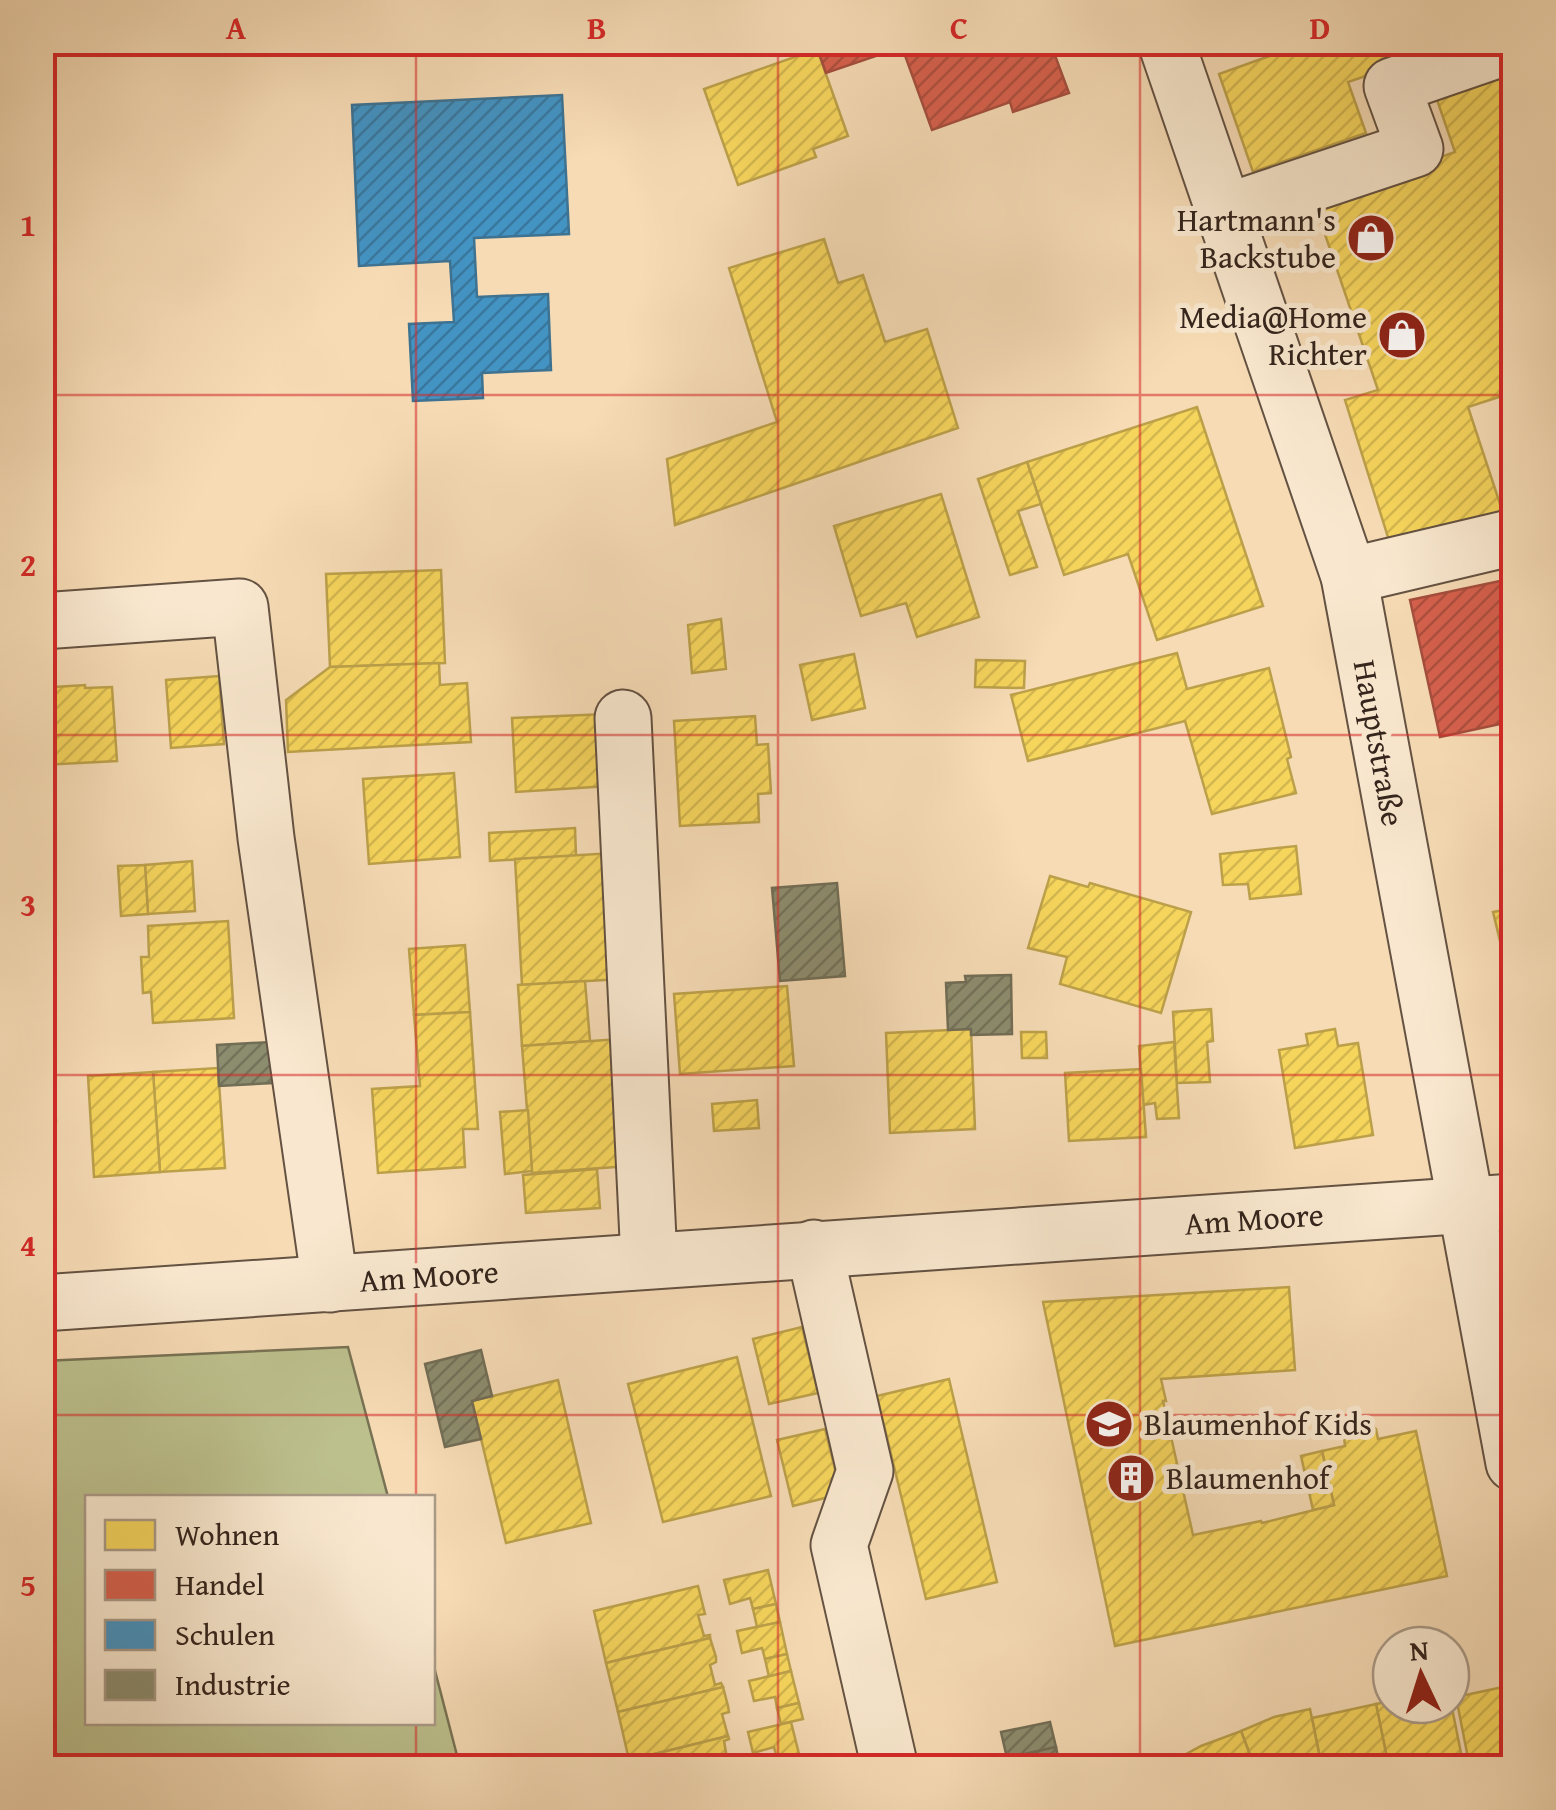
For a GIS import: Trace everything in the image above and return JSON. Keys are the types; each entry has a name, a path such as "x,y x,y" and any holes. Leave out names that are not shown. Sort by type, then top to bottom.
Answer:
{"street":[{"name":"Hauptstraße","path":"1166,42 1349,576 1488,1204 1514,1464"},
{"path":"1226,212 1415,149 1392,86 1514,44"},
{"path":"1349,576 1514,537"},
{"path":"42,621 240,607 266,838 330,1284"},
{"path":"623,718 650,1260"},
{"name":"Am Moore","path":"42,1303 1488,1204"},
{"path":"814,1248 866,1471 838,1544 890,1768"}],"green space":[{"path":"348,1347 387,1495 85,1495 85,1725 435,1725 435,1671 460,1767 43,1767 43,1361"}],"building: Wohnen":[{"path":"1309,42 1422,42 1427,55 1348,82 1366,133 1253,172 1219,74"},
{"path":"817,49 848,136 813,149 816,157 738,185 704,89"},
{"path":"1514,63 1514,392 1468,407 1505,519 1392,550 1345,400 1378,390 1314,202 1455,152 1434,91"},
{"path":"824,239 838,283 863,275 885,342 927,329 958,428 675,525 667,459 777,422 729,268"},
{"path":"1197,407 1263,606 1157,640 1128,554 1064,575 1027,462"},
{"path":"1027,462 1041,504 1018,511 1037,567 1010,575 978,479"},
{"path":"941,494 979,617 917,637 906,603 861,616 834,526"},
{"path":"441,570 445,663 330,667 326,574"},
{"path":"721,619 726,669 692,673 688,625"},
{"path":"1177,653 1187,689 1269,668 1296,793 1212,814 1185,721 1028,761 1011,695"},
{"path":"854,654 865,708 812,720 800,665"},
{"path":"976,660 1025,661 1024,688 975,687"},
{"path":"439,663 440,685 467,683 471,742 288,752 286,700 330,667"},
{"path":"219,676 224,744 171,748 166,680"},
{"path":"85,685 112,687 117,761 42,765 42,691"},
{"path":"606,714 609,786 516,792 512,718"},
{"path":"755,716 757,745 768,744 771,793 758,794 759,822 680,826 674,721"},
{"path":"454,773 460,857 369,864 363,779"},
{"path":"575,828 576,856 490,861 489,833"},
{"path":"1296,846 1301,894 1250,899 1248,884 1223,885 1220,854"},
{"path":"613,853 621,979 522,985 515,859"},
{"path":"192,861 195,911 148,914 145,865"},
{"path":"145,865 148,914 121,916 118,866"},
{"path":"1050,876 1088,887 1090,883 1191,912 1161,1013 1060,984 1067,957 1028,948"},
{"path":"1514,908 1514,999 1493,912"},
{"path":"228,921 234,1018 153,1023 151,992 143,993 141,957 149,957 148,926"},
{"path":"465,945 470,1012 414,1015 409,949"},
{"path":"585,981 590,1041 522,1046 518,985"},
{"path":"787,986 794,1066 680,1074 674,994"},
{"path":"1211,1009 1213,1041 1207,1042 1210,1082 1177,1083 1173,1012"},
{"path":"470,1012 478,1129 463,1129 465,1167 378,1173 372,1089 420,1086 414,1015"},
{"path":"971,1029 975,1129 890,1133 886,1033"},
{"path":"1335,1029 1338,1046 1358,1043 1373,1135 1295,1148 1279,1050 1308,1045 1306,1034"},
{"path":"1021,1032 1046,1032 1047,1058 1022,1058"},
{"path":"619,1039 629,1166 532,1173 522,1046"},
{"path":"1174,1042 1179,1118 1157,1119 1155,1103 1143,1105 1139,1046"},
{"path":"218,1068 225,1168 160,1172 153,1072"},
{"path":"1141,1069 1146,1137 1069,1141 1065,1073"},
{"path":"153,1072 160,1172 94,1177 88,1076"},
{"path":"42,1079 53,1079 56,1121 42,1122"},
{"path":"757,1100 759,1128 714,1131 712,1104"},
{"path":"528,1110 532,1171 505,1174 500,1112"},
{"path":"597,1169 600,1208 526,1213 523,1175"},
{"name":"Blaumenhof","path":"1289,1287 1295,1370 1161,1379 1193,1535 1334,1505 1322,1451 1345,1446 1348,1429 1367,1423 1376,1429 1378,1439 1416,1431 1447,1576 1115,1646 1043,1302"},
{"path":"802,1327 818,1393 769,1404 753,1339"},
{"path":"737,1357 771,1496 663,1522 628,1384"},
{"path":"949,1379 997,1582 926,1599 877,1396"},
{"path":"558,1380 591,1523 506,1543 472,1401"},
{"path":"825,1429 841,1494 793,1506 777,1440"},
{"path":"1322,1451 1334,1505 1313,1510 1301,1456"},
{"path":"768,1570 776,1604 753,1609 750,1598 730,1604 724,1580"},
{"path":"698,1586 705,1614 698,1615 704,1636 710,1638 606,1663 594,1611"},
{"path":"776,1604 780,1622 757,1627 753,1609"},
{"path":"780,1622 787,1654 765,1659 762,1648 742,1653 737,1631"},
{"path":"710,1638 716,1657 710,1665 715,1685 721,1683 723,1687 618,1712 606,1663"},
{"path":"787,1654 791,1671 769,1677 765,1659"},
{"path":"791,1671 799,1703 777,1708 775,1697 754,1701 749,1681"},
{"path":"723,1687 729,1712 722,1714 728,1736 629,1760 618,1712"},
{"path":"1503,1687 1514,1734 1514,1768 1470,1768 1462,1725 1471,1725 1471,1694"},
{"path":"799,1703 803,1719 781,1724 777,1708"},
{"path":"1371,1705 1371,1725 1380,1725 1389,1768 1322,1768 1312,1718"},
{"path":"1310,1709 1322,1768 1255,1768 1241,1731 1274,1717"},
{"path":"791,1722 799,1754 777,1759 774,1747 753,1753 748,1732"},
{"path":"1380,1725 1455,1725 1464,1768 1389,1768"},
{"path":"1241,1731 1255,1768 1170,1768 1168,1764 1201,1746"},
{"path":"728,1736 724,1741 728,1764 723,1768 619,1768 618,1763"},
{"path":"799,1754 802,1768 779,1768 777,1759"}],"building: Handel":[{"path":"815,42 1035,42 1040,55 1053,50 1069,93 1013,112 1010,102 932,130 902,47 826,73"},
{"path":"1514,578 1514,721 1440,737 1410,600"}],"building: Schulen":[{"path":"562,95 569,234 474,238 477,297 548,294 551,370 482,373 483,398 413,401 409,324 454,322 450,261 359,266 352,105"}],"building: Industrie":[{"path":"837,883 845,976 780,981 772,888"},
{"path":"1011,975 1012,1034 971,1035 971,1029 948,1030 946,983 966,982 965,976"},
{"path":"270,1042 273,1083 219,1086 217,1045"},
{"path":"481,1350 492,1396 472,1401 481,1439 445,1447 425,1364"},
{"path":"1050,1722 1056,1747 1007,1758 1001,1732"},
{"path":"1056,1747 1060,1768 1009,1768 1007,1758"}],"place":[{"name":"Hartmann's Backstube","path":"1371,238"},
{"name":"Media@Home Richter","path":"1402,335"},
{"name":"Blaumenhof Kids","path":"1109,1424"},
{"name":"Blaumenhof","path":"1131,1478"}]}
